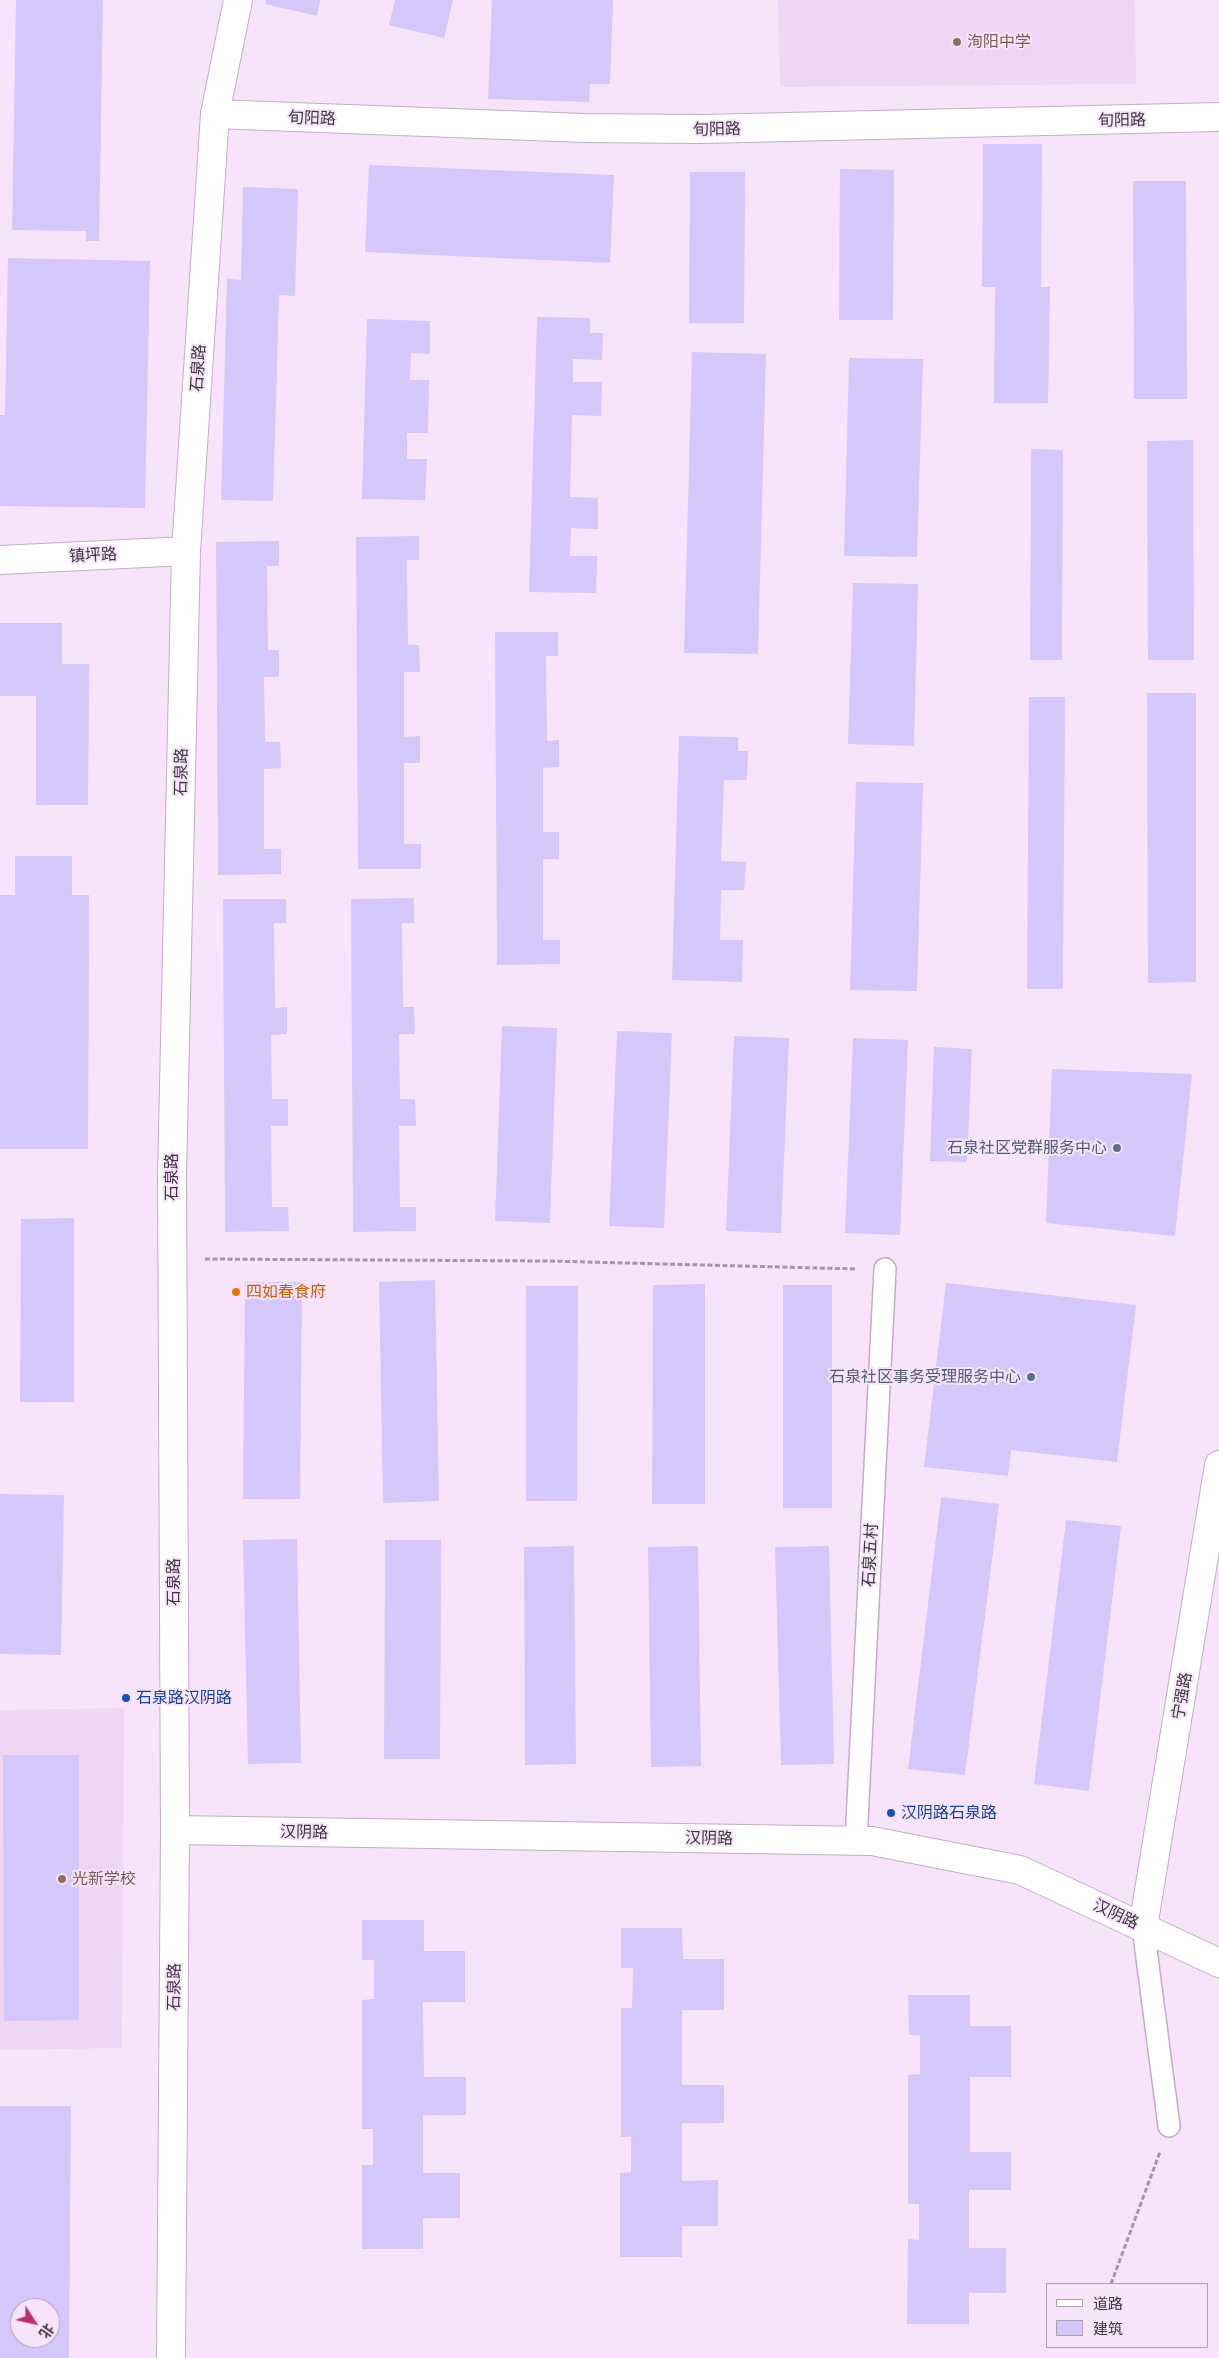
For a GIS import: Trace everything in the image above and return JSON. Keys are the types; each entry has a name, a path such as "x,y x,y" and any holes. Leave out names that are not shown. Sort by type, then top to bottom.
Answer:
{"street":[{"name":"石泉路","path":"171,2358 175,1830 172,1156 186,550 215,114 238,0"},
{"name":"旬阳路","path":"215,114 584,128 693,129 1219,118"},
{"name":"镇坪路","path":"0,560 186,550"},
{"name":"宁强路","path":"1143,1927 1219,1465"},
{"name":"汉阴路","path":"175,1830 872,1841 1020,1870 1219,1963"}],"lane":[{"name":"石泉五村","path":"856,1841 884,1269"},
{"path":"1143,1927 1169,2126"}],"path":[{"path":"172,1258 549,1261 884,1269"},
{"path":"1111,2283 1169,2126"}],"shaded area":[{"name":"洵阳中学","path":"778,0 1135,0 1136,84 780,87"},
{"name":"光新学校","path":"124,1708 122,2048 0,2050 0,1710"}],"building":[{"path":"16,0 103,0 99,241 86,241 86,231 12,230"},
{"path":"266,0 320,0 317,16 265,4"},
{"path":"395,0 453,0 444,38 389,25"},
{"path":"492,0 613,0 610,84 590,84 589,102 488,99"},
{"path":"983,144 1042,144 1041,287 1050,287 1048,403 994,403 995,287 982,287"},
{"path":"369,165 614,175 610,263 365,252"},
{"path":"840,169 894,170 893,320 839,320"},
{"path":"690,172 745,172 744,323 689,323"},
{"path":"1133,181 1186,181 1187,399 1134,399"},
{"path":"243,187 298,189 295,296 279,295 273,501 221,500 227,279 241,280"},
{"path":"8,258 150,261 145,508 0,506 0,415 5,415"},
{"path":"537,317 590,318 590,333 603,333 602,360 573,359 573,382 602,382 601,416 572,415 570,497 598,498 598,529 571,528 570,556 597,556 596,593 529,592"},
{"path":"367,319 430,321 430,354 411,353 410,380 429,380 428,433 407,433 407,459 427,459 425,500 362,499"},
{"path":"692,352 766,354 758,654 684,653"},
{"path":"849,358 923,359 917,557 844,556"},
{"path":"1193,440 1194,660 1148,660 1147,441"},
{"path":"1031,449 1063,450 1062,660 1030,660"},
{"path":"419,536 419,560 407,560 408,645 419,645 420,672 404,672 404,737 420,736 420,763 404,763 404,844 421,844 421,869 358,869 356,537"},
{"path":"279,541 279,566 267,566 268,650 279,650 279,677 264,677 265,742 280,742 281,768 264,769 264,849 281,849 281,874 218,875 216,542"},
{"path":"853,583 918,584 914,746 848,744"},
{"path":"0,623 62,623 62,664 89,664 88,805 36,805 36,696 0,696"},
{"path":"495,632 558,632 558,656 546,656 547,741 559,740 559,767 543,768 543,832 559,832 559,859 543,859 543,940 560,940 560,964 497,965"},
{"path":"1147,693 1196,693 1196,982 1148,983"},
{"path":"1029,697 1065,697 1063,989 1027,989"},
{"path":"679,736 738,737 738,751 748,751 747,780 724,780 721,861 746,862 744,890 721,890 720,940 743,940 742,982 672,980"},
{"path":"856,782 923,783 917,991 850,990"},
{"path":"15,856 72,856 72,895 89,895 88,1149 0,1149 0,895 15,895"},
{"path":"414,898 414,923 402,923 403,1007 414,1007 415,1034 399,1034 400,1099 415,1099 416,1126 399,1126 400,1207 416,1207 416,1231 353,1232 351,899"},
{"path":"223,899 286,899 286,923 274,923 275,1008 287,1007 287,1034 271,1035 272,1099 288,1099 288,1126 271,1126 272,1207 288,1207 289,1231 225,1232"},
{"path":"502,1026 557,1028 550,1223 495,1221"},
{"path":"617,1031 672,1033 664,1228 609,1226"},
{"path":"734,1036 789,1038 781,1233 726,1231"},
{"path":"853,1038 908,1040 900,1235 845,1233"},
{"path":"934,1047 972,1049 967,1162 930,1161"},
{"name":"石泉社区党群服务中心","path":"1052,1069 1192,1074 1175,1236 1046,1223"},
{"path":"74,1218 74,1402 20,1402 21,1219"},
{"path":"435,1280 439,1501 383,1503 379,1282"},
{"path":"245,1282 302,1282 300,1499 243,1499"},
{"name":"石泉社区事务受理服务中心","path":"946,1283 1136,1305 1117,1462 1011,1450 1008,1476 924,1467"},
{"path":"705,1284 705,1504 652,1504 653,1285"},
{"path":"783,1285 832,1285 832,1508 783,1508"},
{"path":"526,1286 578,1286 577,1501 526,1501"},
{"path":"0,1494 64,1495 61,1655 0,1654"},
{"path":"941,1497 999,1504 965,1775 908,1769"},
{"path":"1066,1520 1121,1526 1089,1791 1034,1784"},
{"path":"297,1539 301,1763 248,1764 243,1540"},
{"path":"385,1540 441,1540 440,1759 384,1759"},
{"path":"574,1546 576,1764 525,1765 524,1547"},
{"path":"698,1546 701,1766 651,1767 648,1547"},
{"path":"829,1546 834,1764 781,1765 775,1547"},
{"path":"3,1755 79,1755 79,2020 4,2021"},
{"path":"362,1920 424,1920 424,1951 465,1951 465,2002 423,2002 424,2077 466,2077 466,2115 423,2115 423,2173 460,2173 460,2218 423,2218 423,2249 362,2249 362,2165 373,2165 373,2129 362,2129 362,2000 374,1999 374,1960 362,1960"},
{"path":"621,1928 682,1928 683,1959 724,1959 724,2010 682,2010 682,2085 724,2085 724,2123 682,2123 682,2181 718,2180 718,2226 682,2226 682,2257 620,2257 620,2173 631,2172 631,2137 621,2137 621,2008 632,2008 633,1968 621,1968"},
{"path":"908,1995 970,1995 970,2026 1011,2026 1011,2077 970,2077 970,2152 1011,2152 1011,2190 969,2190 969,2248 1006,2248 1006,2293 969,2293 969,2324 907,2324 908,2239 919,2240 919,2204 908,2204 908,2075 920,2074 920,2035 909,2035"},
{"path":"0,2106 71,2106 69,2358 0,2358"}],"place":[{"name":"洵阳中学","path":"957,42"},
{"name":"石泉社区党群服务中心","path":"1117,1148"},
{"name":"四如春食府","path":"236,1292"},
{"name":"石泉社区事务受理服务中心","path":"1031,1377"},
{"name":"石泉路汉阴路","path":"126,1698"},
{"name":"汉阴路石泉路","path":"891,1813"},
{"name":"光新学校","path":"62,1879"}]}
